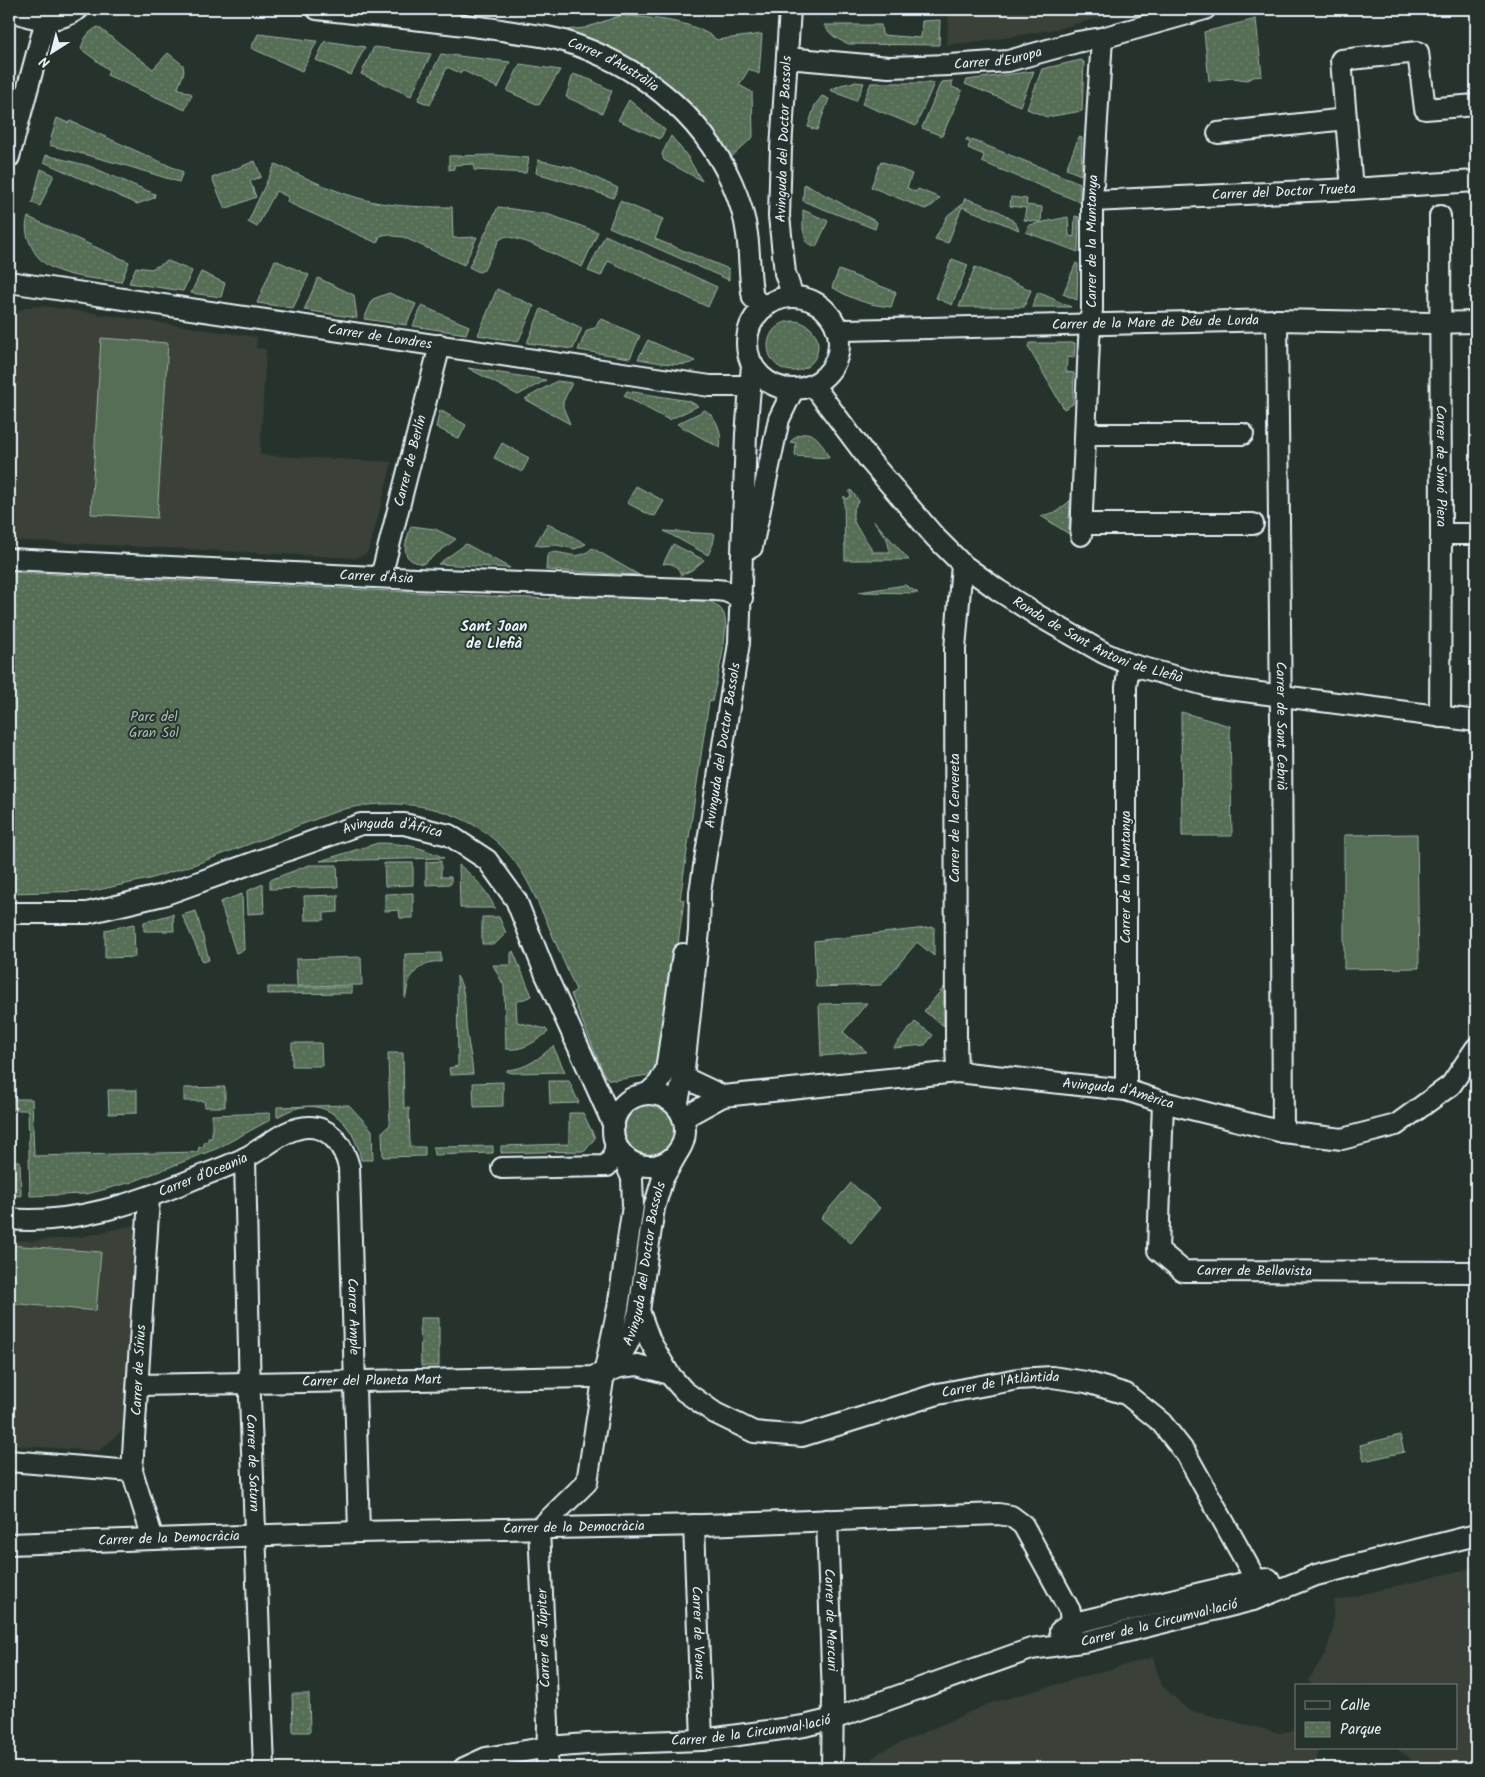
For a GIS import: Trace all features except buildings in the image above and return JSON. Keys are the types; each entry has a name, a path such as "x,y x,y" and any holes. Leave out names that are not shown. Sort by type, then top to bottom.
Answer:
{"street":[{"path":"11,9 28,18 46,20 59,18 78,9"},
{"name":"Carrer d'Austràlia","path":"317,9 485,28 564,41 612,61 649,83 679,107 701,131 723,164 733,185 747,234 753,298 765,307"},
{"name":"Avinguda del Doctor Bassols","path":"790,9 781,141 779,216 785,273 793,297"},
{"name":"Carrer d'Europa","path":"787,58 889,67 1008,61 1077,42 1102,38 1205,9"},
{"path":"9,157 46,20"},
{"name":"Carrer de la Muntanya","path":"1102,38 1092,200 1090,324 1082,529 1253,524"},
{"path":"1352,189 1341,60 1418,52 1425,109 1476,105"},
{"path":"1218,134 1346,119"},
{"name":"Carrer del Doctor Trueta","path":"1092,200 1352,189 1476,181"},
{"name":"Carrer de Simó Piera","path":"1440,216 1440,716"},
{"name":"Carrer de Londres","path":"9,282 710,386 750,386"},
{"path":"793,297 806,299 819,306 829,315 836,327 839,340 838,354 824,377 813,385 793,390 769,383 759,375 748,355 748,333 754,319 765,307 778,300 793,297"},
{"name":"Carrer de la Mare de Déu de Lorda","path":"836,327 845,330 1277,320 1476,322"},
{"name":"Carrer de Sant Cebrià","path":"1277,320 1283,1132"},
{"name":"Carrer de Berlín","path":"381,577 440,345"},
{"name":"Avinguda del Doctor Bassols","path":"680,1113 699,931 700,892 739,643 746,434 752,365"},
{"name":"Ronda de Sant Antoni de Llefià","path":"813,385 870,461 935,537 962,564 998,590 1055,626 1104,653 1129,664 1213,687 1476,721"},
{"name":"Avinguda del Doctor Bassols","path":"742,598 779,419 793,390"},
{"path":"1086,434 1243,434"},
{"path":"1441,534 1476,534"},
{"name":"Carrer d'Àsia","path":"9,560 716,590 725,591 742,598"},
{"name":"Carrer de la Cervereta","path":"957,1072 955,650 962,564"},
{"name":"Carrer de la Muntanya","path":"1126,1090 1126,687 1129,664"},
{"name":"Avinguda d'Àfrica","path":"9,913 87,913 163,895 361,824 404,824 449,835 487,860 516,900 546,976 617,1141"},
{"name":"Avinguda del Doctor Bassols","path":"647,1094 659,1083 666,1070 687,927 700,892"},
{"name":"Avinguda d'Amèrica","path":"680,1113 723,1096 957,1072 1126,1090 1163,1102 1283,1132 1342,1139 1396,1125 1451,1085 1476,1048"},
{"path":"683,1077 723,1096"},
{"path":"502,1168 608,1166 613,1157 617,1141 617,1113 635,1097 647,1094 668,1099 680,1113 685,1129 684,1140 680,1150 662,1164 651,1166 635,1162 617,1141"},
{"name":"Carrer de Bellavista","path":"1163,1102 1158,1250 1183,1271 1476,1272"},
{"name":"Carrer d'Oceania","path":"9,1219 31,1221 91,1214 148,1198 245,1158 286,1132 302,1128 319,1128 339,1142 348,1166 349,1191"},
{"name":"Avinguda del Doctor Bassols","path":"539,1529 587,1482 604,1374 618,1308 633,1206 632,1178 617,1141"},
{"name":"Avinguda del Doctor Bassols","path":"604,1374 627,1347 639,1311 654,1208 663,1178 680,1150"},
{"name":"Carrer de Saturn","path":"245,1158 250,1384 264,1768"},
{"name":"Carrer Ample","path":"349,1191 359,1532"},
{"name":"Carrer de Sírius","path":"148,1198 132,1472 153,1539"},
{"name":"Carrer de l'Atlàntida","path":"639,1311 650,1341 669,1374 684,1391 715,1413 754,1432 802,1436 938,1394 1018,1379 1052,1377 1086,1382 1126,1394 1161,1422 1186,1454 1256,1580"},
{"path":"604,1374 620,1367 638,1365 669,1374"},
{"name":"Carrer del Planeta Mart","path":"138,1385 592,1377 604,1374"},
{"path":"9,1461 132,1472"},
{"name":"Carrer de la Democràcia","path":"9,1544 359,1532 694,1525 998,1514 1011,1516 1023,1525 1070,1612 1070,1624"},
{"name":"Carrer de Mercuri","path":"826,1520 833,1719 832,1768"},
{"name":"Carrer de Venus","path":"694,1525 702,1740"},
{"name":"Carrer de Júpiter","path":"539,1529 548,1748 547,1768"},
{"name":"Carrer de la Circumval·lació","path":"464,1768 486,1758 548,1748 587,1744 702,1740 804,1726 833,1719 1031,1649 1088,1641 1253,1600 1316,1575 1476,1536"},
{"name":"Carrer de la Circumval·lació","path":"1031,1649 1070,1624 1256,1580 1316,1575"},
{"name":"Carrer de la Circumval·lació","path":"1253,1600 1257,1586 1256,1580"},
{"name":"Carrer de la Circumval·lació","path":"1066,1644 1071,1633 1070,1624"}],"shaded area":[{"path":"949,9 1132,9 1061,28 1005,38 947,45"},
{"path":"44,306 257,337 256,348 266,349 260,455 392,462 370,547 366,554 357,558 9,540 9,316 27,307"},
{"path":"135,1225 126,1427 99,1451 9,1445 9,1240 31,1241 80,1237"},
{"path":"1476,1567 1476,1763 1456,1768 1423,1768 1399,1750 1458,1750 1458,1684 1312,1684 1308,1681 1326,1652 1332,1633 1334,1601"},
{"path":"1153,1657 1161,1685 1188,1710 1280,1733 1295,1730 1295,1750 1319,1750 1314,1768 870,1768 872,1758 882,1751 988,1704"}],"green space":[{"path":"622,15 684,24 707,33 717,40 762,34 759,74 749,69 739,85 752,92 753,137 728,160 715,139 564,35 565,30 585,28"},
{"path":"1256,19 1262,76 1247,80 1232,78 1209,81 1204,32"},
{"path":"940,20 939,45 849,44 835,37 824,25 881,25 882,35 921,38 922,21"},
{"path":"98,27 153,69 168,53 183,65 184,72 178,88 192,94 185,110 107,75 109,70 81,49 87,36"},
{"path":"258,34 317,41 302,71 251,48"},
{"path":"325,41 365,47 351,75 316,60"},
{"path":"374,47 431,54 411,96 361,74"},
{"path":"441,54 510,62 498,88 462,70 460,73 447,67 430,105 418,100"},
{"path":"1081,60 1084,62 1082,111 1047,117 1027,109 1042,69"},
{"path":"520,64 560,70 539,105 507,91"},
{"path":"1034,71 1020,106 965,84 967,80"},
{"path":"573,74 591,80 612,91 602,113 566,97"},
{"path":"952,81 952,87 962,91 942,136 922,128 941,82"},
{"path":"854,82 864,83 856,101 830,90 841,85"},
{"path":"871,83 934,83 916,126 862,104"},
{"path":"822,96 829,99 817,130 808,127 815,105"},
{"path":"629,100 665,130 660,139 618,120"},
{"path":"57,118 68,123 70,121 183,172 179,182 49,145"},
{"path":"671,136 687,156 702,181 664,160 662,154"},
{"path":"1079,137 1082,138 1081,175 1066,169"},
{"path":"967,138 1080,183 1080,202 982,162 984,155 968,148 970,142 966,141"},
{"path":"46,155 89,166 155,194 154,198 137,204 44,162"},
{"path":"495,155 529,158 526,173 474,170 474,164 454,165 454,169 449,170 449,156"},
{"path":"538,160 574,168 618,188 613,198 536,173"},
{"path":"255,161 261,177 250,181 256,197 225,209 212,178"},
{"path":"881,161 912,174 907,188 916,192 918,189 940,198 933,205 925,209 871,187"},
{"path":"275,164 330,188 372,202 403,206 452,207 453,238 477,237 464,265 403,237 387,234 380,236 377,243 287,202 288,197 276,191 257,227 248,222"},
{"path":"41,169 54,175 40,206 32,203"},
{"path":"804,184 877,222 875,229 803,201"},
{"path":"1011,197 1027,199 1026,205 1042,207 1041,222 1024,220 1026,208 1010,206"},
{"path":"965,198 988,206 1003,214 1016,224 1019,230 962,207 948,243 935,239 948,215 963,204"},
{"path":"620,201 663,219 655,239 729,269 729,280 609,227"},
{"path":"498,207 547,214 598,232 582,267 527,242 506,236 499,240 484,270 479,272 469,267"},
{"path":"803,210 828,221 816,247 806,242 803,229"},
{"path":"1075,216 1079,217 1078,252 1026,232 1029,225 1068,217 1069,236 1074,237"},
{"path":"28,217 129,262 121,282 68,274 45,264 36,255 29,240 26,227"},
{"path":"605,235 717,287 708,307 608,261 601,276 588,271"},
{"path":"952,259 968,265 952,305 936,298"},
{"path":"275,260 309,275 293,308 257,303"},
{"path":"168,261 192,271 183,291 129,283 136,267 151,269"},
{"path":"1076,263 1078,264 1077,300 1063,294"},
{"path":"975,267 1031,290 1024,307 959,307"},
{"path":"839,270 896,292 891,307 860,301 832,287"},
{"path":"201,272 225,283 221,297 191,293"},
{"path":"318,278 354,295 357,318 304,310"},
{"path":"497,289 534,306 518,342 478,335"},
{"path":"1038,292 1071,307 1032,307"},
{"path":"389,293 416,304 406,325 364,319 373,299"},
{"path":"422,306 469,326 466,334 413,326"},
{"path":"541,309 582,328 573,349 527,343"},
{"path":"602,319 640,336 630,358 578,350 587,330 595,328 599,320"},
{"path":"788,321 798,321 811,328 818,341 818,351 811,364 798,371 788,371 779,367 772,360 768,351 768,341 772,332 779,325"},
{"path":"101,338 168,343 157,518 91,514"},
{"path":"648,340 695,361 676,364 638,359"},
{"path":"1030,343 1075,343 1074,358 1067,357 1066,372 1074,373 1073,404 1064,409 1028,347"},
{"path":"468,368 546,380 518,395"},
{"path":"557,381 572,383 563,402 563,407 570,424 525,399"},
{"path":"627,391 689,401 698,406 669,420 624,396"},
{"path":"440,410 466,425 459,439 436,427"},
{"path":"705,410 713,417 718,426 720,448 677,424"},
{"path":"807,433 818,440 829,458 795,456 796,443 790,442 798,435"},
{"path":"502,443 529,458 522,472 494,458"},
{"path":"636,486 664,501 655,516 627,503"},
{"path":"851,490 859,501 854,508 854,521 872,552 890,552 887,539 874,521 909,560 845,560 844,496 847,499 851,496 849,492"},
{"path":"1070,501 1069,534 1041,516 1056,512"},
{"path":"548,523 586,544 575,549 557,545 535,545"},
{"path":"411,526 435,529 456,539 423,564 415,562 410,559 405,551"},
{"path":"664,531 715,534 708,555"},
{"path":"466,544 510,568 438,564"},
{"path":"673,544 704,560 692,570 681,575 674,565 663,564"},
{"path":"592,548 639,575 546,570 547,556 551,552 582,555"},
{"name":"Parc del Gran Sol","path":"9,572 550,599 550,593 709,601 716,605 724,614 724,644 712,702 709,701 680,899 684,900 661,1068 655,1074 615,1080 608,1079 604,1074 571,994 576,990 546,920 522,872 502,846 482,831 461,819 438,810 414,805 365,805 340,810 196,864 149,879 93,891 9,893"},
{"path":"905,585 918,593 859,592"},
{"path":"1181,712 1230,726 1232,836 1182,836"},
{"path":"1417,834 1419,968 1344,969 1344,835"},
{"path":"378,843 412,846 444,858 320,861"},
{"path":"441,861 441,877 451,877 451,884 426,885 426,862"},
{"path":"384,863 413,863 413,885 385,886"},
{"path":"309,865 337,865 338,887 270,889 270,880"},
{"path":"459,865 480,884 495,908 460,908"},
{"path":"263,884 264,913 248,914 247,891"},
{"path":"413,893 413,918 400,918 399,910 385,911 385,894"},
{"path":"242,894 244,950 236,953 220,902"},
{"path":"338,895 338,912 324,913 324,920 305,920 304,896"},
{"path":"196,911 209,960 203,962 182,915"},
{"path":"173,914 174,931 144,931 144,922"},
{"path":"482,917 499,917 506,933 495,944 482,944"},
{"path":"134,924 135,957 105,958 105,930"},
{"path":"934,927 934,956 917,942 881,985 816,987 814,941"},
{"path":"513,951 532,996 516,1002 517,1022 546,1029 548,1032 528,1045 518,1049 506,1049 504,986 493,965 511,965 511,953"},
{"path":"441,953 441,962 426,964 414,973 409,982 405,998 405,954"},
{"path":"361,957 362,985 297,986 296,959"},
{"path":"457,976 463,990 473,1074 450,1075 449,1068 458,1066"},
{"path":"268,987 352,987 352,993 268,994"},
{"path":"944,987 944,1026 924,1011"},
{"path":"867,1003 843,1032 867,1052 821,1056 819,1004"},
{"path":"915,1022 933,1035 925,1045 893,1048"},
{"path":"292,1043 321,1043 322,1066 292,1066"},
{"path":"553,1046 565,1072 507,1072 507,1070 520,1068 532,1062"},
{"path":"388,1053 403,1053 404,1108 409,1108 410,1147 425,1147 425,1156 383,1157 382,1132 390,1125"},
{"path":"549,1081 569,1081 579,1103 550,1104"},
{"path":"503,1082 503,1106 474,1107 473,1083"},
{"path":"225,1087 225,1107 205,1107 204,1101 184,1101 184,1088"},
{"path":"108,1090 137,1090 137,1113 109,1114"},
{"path":"9,1099 32,1099 34,1156 198,1152 199,1147 204,1147 204,1142 208,1142 208,1138 212,1138 212,1115 270,1113 270,1120 218,1148 132,1182 87,1194 30,1196 28,1110 9,1110"},
{"path":"349,1105 372,1130 373,1160 361,1160 355,1139 349,1130 334,1114 325,1109 314,1107 299,1108 277,1117 277,1107"},
{"path":"650,1105 664,1109 671,1116 675,1130 671,1144 664,1151 650,1155 636,1151 629,1144 625,1130 629,1116 636,1109"},
{"path":"569,1113 583,1113 595,1138 585,1151 501,1153 501,1146 569,1144"},
{"path":"493,1146 493,1153 434,1155 433,1147"},
{"path":"9,1161 20,1161 21,1196 9,1195"},
{"path":"851,1183 880,1208 851,1243 821,1218"},
{"path":"9,1245 101,1252 96,1311 9,1303"},
{"path":"420,1318 439,1318 439,1366 421,1366"},
{"path":"1400,1435 1404,1452 1364,1461 1360,1445"},
{"path":"292,1694 309,1694 310,1732 293,1732"}],"district":[{"name":"Sant Joan de Llefià","path":"494,636"}]}
